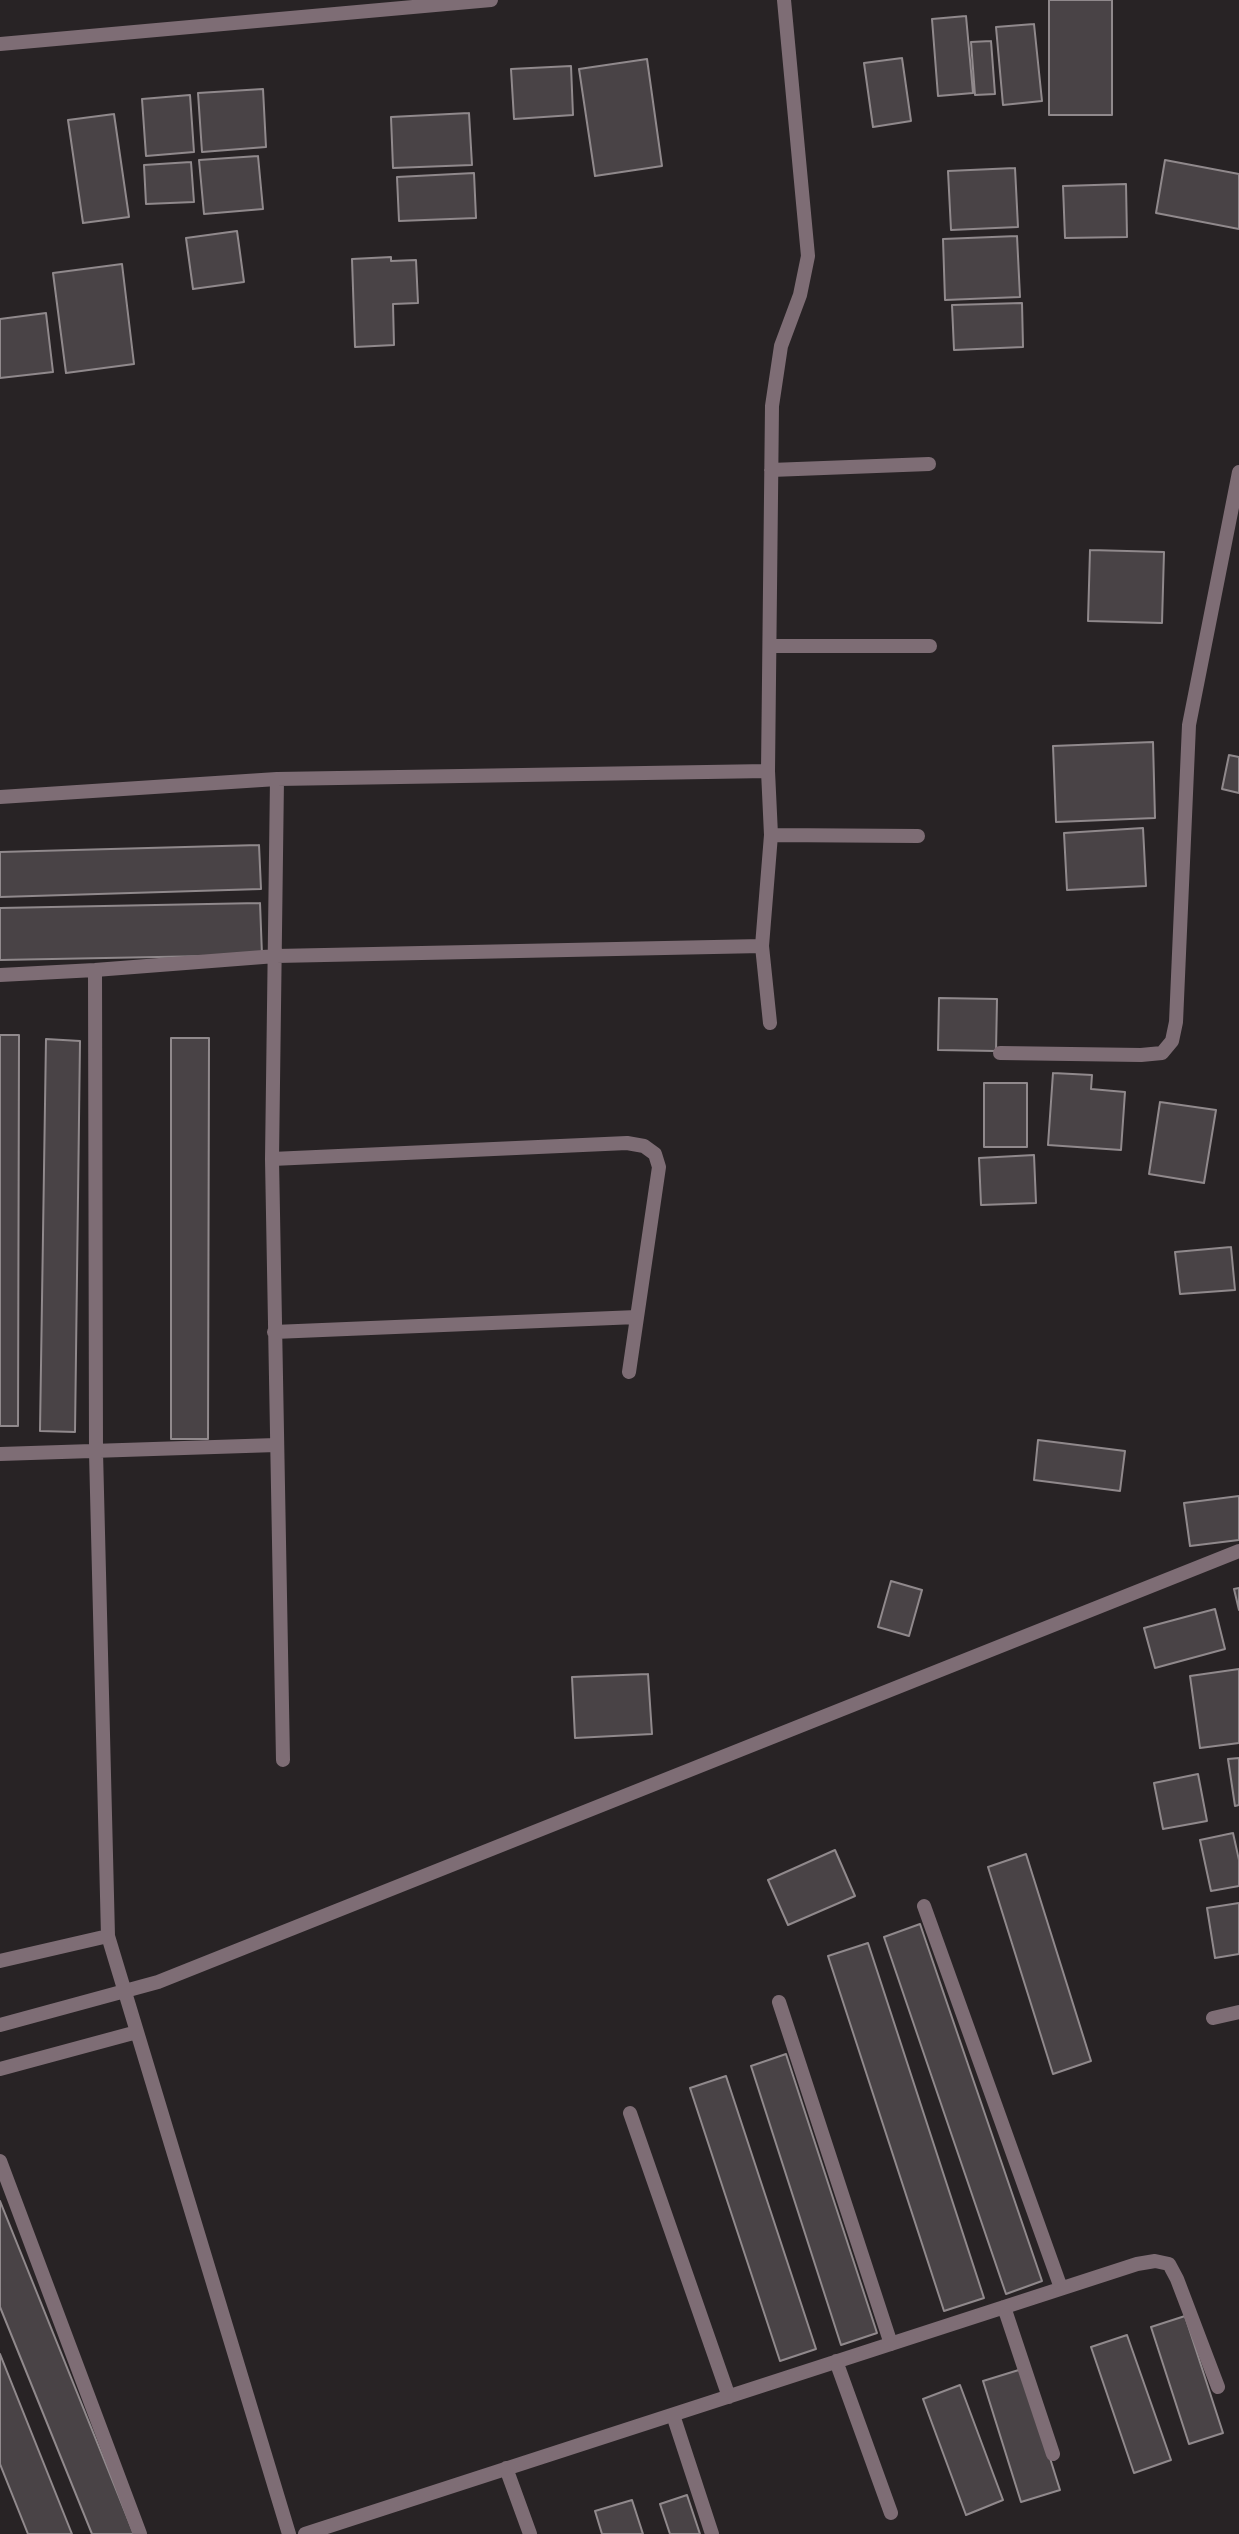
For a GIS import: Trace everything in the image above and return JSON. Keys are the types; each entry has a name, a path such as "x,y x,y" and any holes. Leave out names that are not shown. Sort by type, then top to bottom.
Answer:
{"street":[{"path":"0,44 491,0"},
{"path":"770,1023 762,946 771,835 768,771 772,406 781,346 800,295 808,256 784,0"},
{"path":"771,470 929,464"},
{"path":"1000,1053 1152,1054 1162,1053 1172,1041 1176,1022 1189,724 1239,472"},
{"path":"770,646 930,646"},
{"path":"0,797 277,779 768,771"},
{"path":"277,779 272,1159 283,1760"},
{"path":"771,835 918,836"},
{"path":"0,975 94,971 276,956 762,946"},
{"path":"94,971 96,1452 108,1936 289,2534"},
{"path":"272,1159 627,1143 644,1146 655,1154 660,1167 629,1373"},
{"path":"274,1332 637,1317"},
{"path":"0,1454 276,1445"},
{"path":"0,2025 171,1977 1239,1551"},
{"path":"924,1906 1061,2288"},
{"path":"0,1961 108,1936"},
{"path":"779,2001 891,2344"},
{"path":"1213,2018 1239,2012"},
{"path":"0,2069 137,2032"},
{"path":"630,2113 729,2396"},
{"path":"0,2161 140,2534"},
{"path":"305,2534 334,2529 506,2468 1061,2288 1155,2261 1169,2264 1177,2279 1218,2387"},
{"path":"1004,2307 1053,2454"},
{"path":"836,2361 891,2513"},
{"path":"673,2415 712,2534"},
{"path":"506,2468 530,2534"}],"building":[{"path":"1049,0 1112,0 1112,115 1049,115"},
{"path":"966,16 973,93 938,96 932,19"},
{"path":"1034,24 1042,101 1003,105 996,27"},
{"path":"991,41 995,94 975,95 971,42"},
{"path":"902,58 911,121 873,127 864,63"},
{"path":"647,59 662,166 595,176 579,69"},
{"path":"571,66 573,115 514,119 511,69"},
{"path":"263,89 266,147 202,152 198,93"},
{"path":"190,95 194,152 146,156 142,99"},
{"path":"469,113 472,165 393,168 391,117"},
{"path":"114,114 129,217 83,223 68,120"},
{"path":"258,156 263,209 204,214 199,160"},
{"path":"1165,160 1239,174 1239,229 1156,213"},
{"path":"191,162 194,202 146,204 144,165"},
{"path":"1015,168 1018,227 951,230 948,171"},
{"path":"474,173 476,218 399,221 397,177"},
{"path":"1126,184 1127,237 1065,238 1063,186"},
{"path":"237,231 244,282 193,289 186,238"},
{"path":"1017,236 1020,297 945,300 943,239"},
{"path":"391,257 391,261 416,260 418,303 393,304 394,345 355,347 352,259"},
{"path":"122,264 134,364 66,373 53,273"},
{"path":"1022,303 1023,347 954,350 952,305"},
{"path":"46,313 53,372 0,378 0,319"},
{"path":"1090,550 1164,552 1162,623 1088,621"},
{"path":"1153,742 1155,818 1056,822 1053,746"},
{"path":"1229,755 1239,757 1239,793 1222,789"},
{"path":"1143,828 1146,886 1067,890 1064,833"},
{"path":"259,845 261,889 0,897 0,852"},
{"path":"260,903 262,955 0,960 0,908"},
{"path":"939,998 997,999 996,1051 938,1050"},
{"path":"0,1035 19,1035 18,1426 0,1426"},
{"path":"171,1038 209,1038 208,1439 171,1439"},
{"path":"46,1039 80,1041 75,1432 40,1431"},
{"path":"1053,1073 1092,1075 1091,1089 1125,1092 1121,1150 1048,1145"},
{"path":"984,1083 1027,1083 1027,1147 984,1147"},
{"path":"1160,1102 1216,1110 1204,1183 1149,1174"},
{"path":"1034,1155 1036,1203 981,1205 979,1158"},
{"path":"1231,1247 1235,1290 1180,1294 1175,1252"},
{"path":"1038,1440 1125,1451 1120,1491 1034,1480"},
{"path":"1239,1496 1239,1540 1190,1546 1184,1503"},
{"path":"891,1581 922,1590 909,1636 878,1627"},
{"path":"1239,1588 1239,1610 1234,1589"},
{"path":"1215,1609 1225,1649 1155,1668 1144,1628"},
{"path":"1239,1669 1239,1743 1200,1748 1190,1676"},
{"path":"648,1674 652,1734 575,1738 572,1677"},
{"path":"1239,1758 1239,1805 1235,1806 1228,1759"},
{"path":"1198,1774 1207,1821 1163,1829 1154,1783"},
{"path":"1233,1833 1239,1860 1239,1886 1211,1891 1200,1840"},
{"path":"835,1850 855,1896 788,1925 768,1880"},
{"path":"1026,1854 1091,2061 1053,2074 988,1867"},
{"path":"1239,1903 1239,1954 1215,1958 1207,1908"},
{"path":"920,1924 1042,2281 1006,2294 884,1937"},
{"path":"868,1943 984,2298 944,2311 828,1956"},
{"path":"786,2054 877,2333 841,2345 751,2066"},
{"path":"726,2076 816,2349 780,2361 690,2088"},
{"path":"0,2201 134,2534 92,2534 0,2307"},
{"path":"1185,2316 1223,2433 1189,2444 1151,2327"},
{"path":"1127,2335 1171,2460 1134,2473 1091,2347"},
{"path":"0,2354 72,2534 28,2534 0,2464"},
{"path":"1022,2369 1060,2490 1021,2502 983,2381"},
{"path":"960,2385 1003,2500 966,2515 923,2399"},
{"path":"687,2495 700,2534 670,2534 660,2504"},
{"path":"632,2500 643,2534 602,2534 595,2511"}]}
